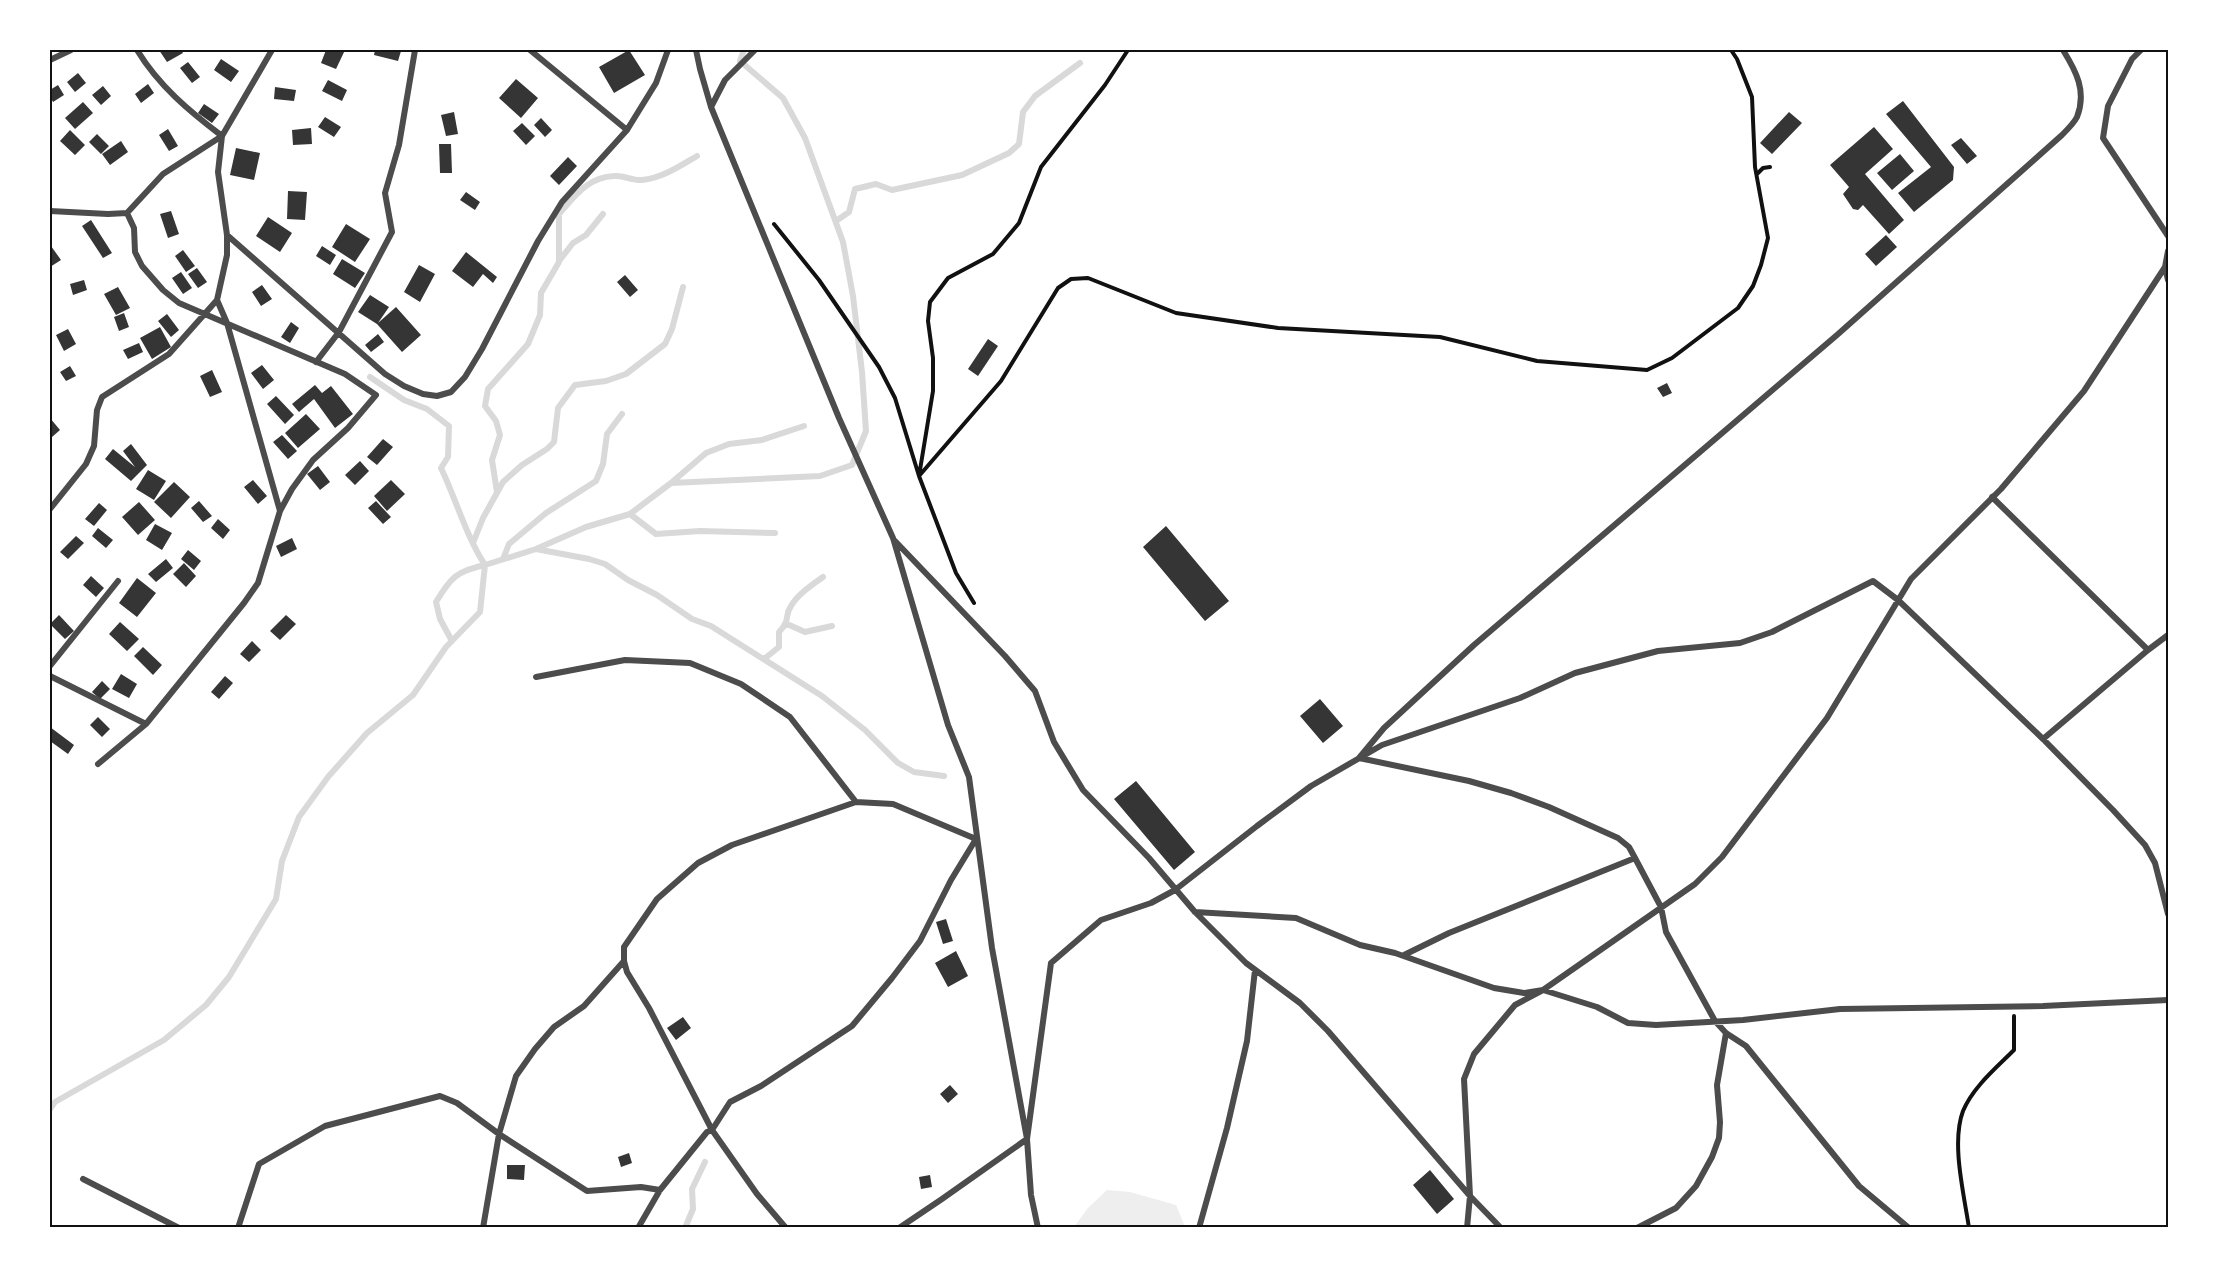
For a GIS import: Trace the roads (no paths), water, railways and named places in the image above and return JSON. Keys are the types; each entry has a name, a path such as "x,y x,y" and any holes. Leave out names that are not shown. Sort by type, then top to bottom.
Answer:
{"street":[{"path":"50,60 71,50"},
{"path":"138,50 147,65 186,110 222,136"},
{"path":"50,509 86,464 94,446 97,410 102,397 169,354 217,300 227,255 227,235 218,172 222,136 272,50"},
{"path":"316,362 339,332 392,232 385,193 399,145 415,50"},
{"path":"530,50 627,130"},
{"path":"227,235 385,374 423,394 437,396 451,392 465,376 482,349 538,241 562,202 627,130 656,83 668,50"},
{"path":"696,50 711,107 834,407 893,538 948,725 969,777 992,948 1027,1139 1031,1195 1038,1227"},
{"path":"711,107 725,80 755,50"},
{"path":"1359,758 1384,728 1474,645 1837,335 2062,135 2077,118 2081,98 2079,76 2063,50"},
{"path":"2140,50 2132,59 2108,106 2103,138 2169,236"},
{"path":"50,211 127,213 162,174 222,136"},
{"path":"98,764 146,724 258,583 280,511 292,489 313,460 348,428 376,395 345,374 179,303 163,290 142,266 135,252 134,228 127,213"},
{"path":"1467,1227 1470,1196 1464,1079 1474,1054 1515,1005 1544,990 1695,884 1722,857 1827,718 1911,579 2001,489 2084,391 2165,267 2169,251"},
{"path":"2165,267 2169,280"},
{"path":"217,300 227,323 280,511"},
{"path":"1992,497 2148,650"},
{"path":"893,538 1035,691 1054,742 1083,790 1149,858 1195,912 1255,970 1300,1003 1328,1031 1470,1196 1502,1227"},
{"path":"50,666 118,580"},
{"path":"899,1227 1027,1139 1051,963 1101,920 1151,903 1175,890 1302,793 1382,745 1520,698 1575,673 1658,651 1723,646 1751,640 1772,632 1873,581 1898,600 2043,739 2145,845 2155,863 2169,914"},
{"path":"2043,739 2169,635"},
{"path":"536,678 625,660 690,663 741,684 790,717 856,802"},
{"path":"50,676 146,724"},
{"path":"1359,758 1469,781 1539,803 1612,833 1629,847 1661,908 1666,932 1715,1021 1726,1033 1746,1046 1859,1186 1909,1227"},
{"path":"786,1227 757,1194 712,1130 649,1008 627,972 624,946 657,899 698,863 732,845 856,802 893,804 976,839"},
{"path":"638,1227 660,1190 707,1132 712,1130 730,1102 761,1086 852,1026 920,941 951,880 976,839"},
{"path":"1403,956 1449,933 1635,858"},
{"path":"1195,912 1296,918 1360,945 1403,956 1504,991 1524,993 1544,990 1597,1007 1628,1023 1656,1025 1743,1020 1840,1009 2014,1007 2169,1000"},
{"path":"483,1227 499,1134 516,1076 535,1049 554,1028 584,1006 624,961"},
{"path":"1199,1227 1227,1128 1247,1041 1255,970"},
{"path":"1637,1227 1676,1208 1696,1186 1712,1157 1719,1138 1717,1085 1726,1033"},
{"path":"238,1227 259,1164 325,1126 440,1096 457,1103 499,1134 587,1191 641,1187 660,1190"},
{"path":"83,1179 179,1227"}],"waterway":[{"path":"50,1109 55,1102 164,1040 206,1005 229,977 276,899 282,861 299,817 328,777 367,733 413,695 446,647 480,612 485,565 536,549 586,527 630,514 671,483 820,476 852,465 866,431 853,296 843,242 805,138 783,98 740,61 744,50"},
{"path":"836,221 849,212 855,189 876,184 892,190 962,175 1009,153 1019,144 1023,112 1035,96 1080,63"},
{"path":"497,492 492,460 500,435 496,421 485,406 488,389 528,344 540,315 541,293 559,262 559,214 583,189 597,180 618,176 639,180 649,179 671,171 697,156"},
{"path":"559,261 573,243 586,235 603,214"},
{"path":"473,543 483,518 503,482 554,442 558,408 575,385 606,381 626,374 665,344 672,329 683,287"},
{"path":"370,377 404,400 427,409 449,426 448,457 441,468 472,542 485,565 456,576 436,602 440,619 452,641"},
{"path":"503,559 509,544 546,513 596,481 603,464 607,434 622,414"},
{"path":"671,483 706,453 729,444 762,440 804,426"},
{"path":"630,514 656,534 700,531 775,533"},
{"path":"536,549 605,564 692,619 711,626 822,696 865,730 898,763 914,772 944,776"},
{"path":"764,659 779,647 779,632 794,602 823,577"},
{"path":"787,624 805,632 832,626"},
{"path":"685,1228 693,1209 692,1189 705,1162"}]}
